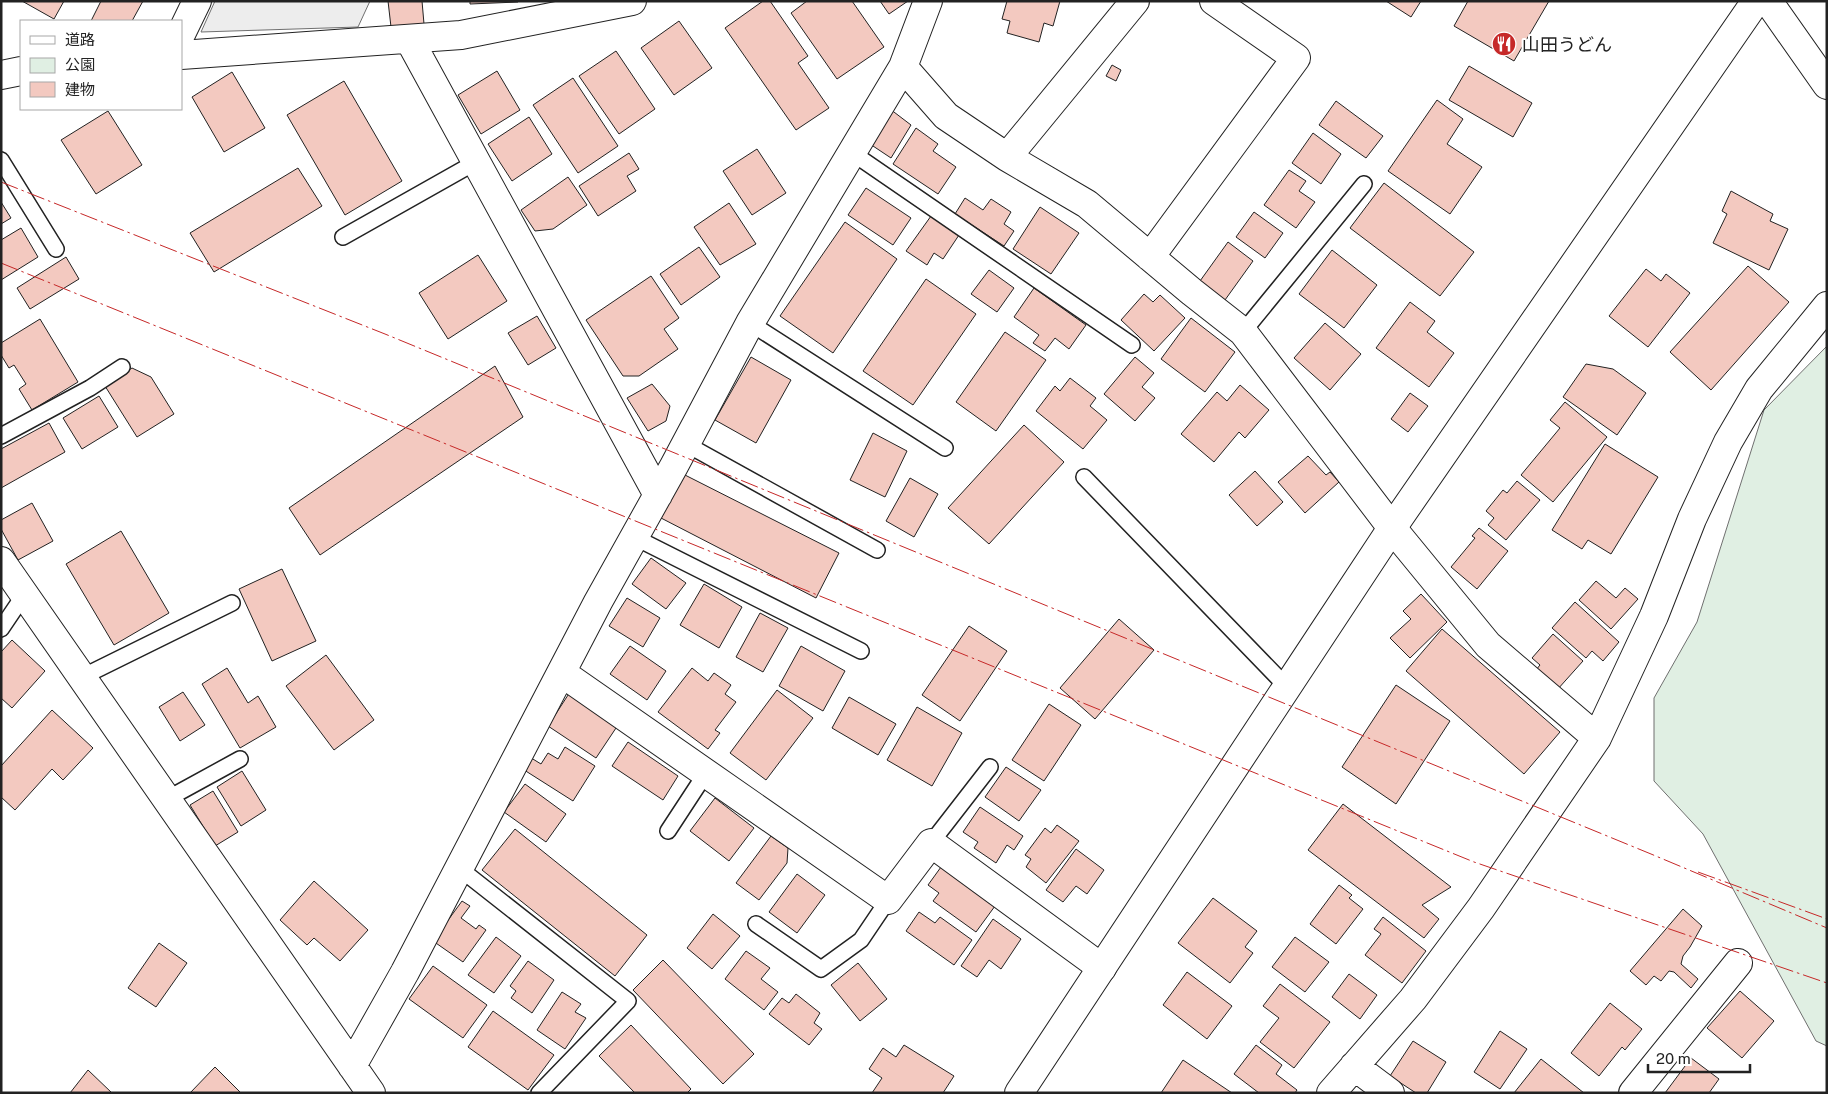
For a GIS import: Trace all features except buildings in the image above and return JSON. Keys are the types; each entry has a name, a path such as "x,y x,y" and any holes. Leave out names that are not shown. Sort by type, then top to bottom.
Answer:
{"main road":[{"path":"182,32 197,1"},
{"path":"182,55 462,35 632,1"},
{"path":"352,1066 405,972 634,537 750,323 903,66 928,1"},
{"path":"1007,157 1135,1"},
{"path":"1150,257 1296,58 1214,1"},
{"path":"1020,1093 1392,528 1756,1"},
{"path":"1768,1 1827,85"},
{"path":"409,39 658,495"},
{"path":"903,66 946,116 1007,157 1087,204 1242,332 1392,528 1488,645 1597,738"},
{"path":"1,75 20,71"},
{"path":"1331,1093 1413,999 1470,923 1597,738 1654,616 1692,519 1728,442 1759,389 1827,306"},
{"path":"1,561 371,1093"},
{"path":"562,673 888,900 931,843 1102,968"},
{"path":"1633,1093 1738,963"},
{"path":"1354,1066 1390,1093"}],"lane":[{"path":"851,152 1132,345"},
{"path":"1,160 56,248"},
{"path":"343,237 476,162"},
{"path":"1242,332 1364,184"},
{"path":"750,323 945,448"},
{"path":"1,436 90,388 122,367"},
{"path":"686,444 877,550"},
{"path":"1084,477 1287,687"},
{"path":"634,537 861,651"},
{"path":"1,629 24,595"},
{"path":"82,677 232,603"},
{"path":"167,799 240,759"},
{"path":"931,843 990,767"},
{"path":"668,831 706,773"},
{"path":"459,868 628,1001 539,1093"},
{"path":"756,924 821,969 861,940 888,900"}],"green space":[{"path":"1827,346 1827,1046 1816,1041 1703,834 1654,781 1654,698 1697,622 1764,410"}],"shaded area":[{"path":"215,1 370,1 358,27 201,32"}],"power":[{"path":"1,182 385,334 1827,928"},
{"path":"1,263 1474,862 1827,983"},
{"path":"1698,872 1827,919"}],"place":[{"name":"山田うどん","path":"1504,44"}]}
